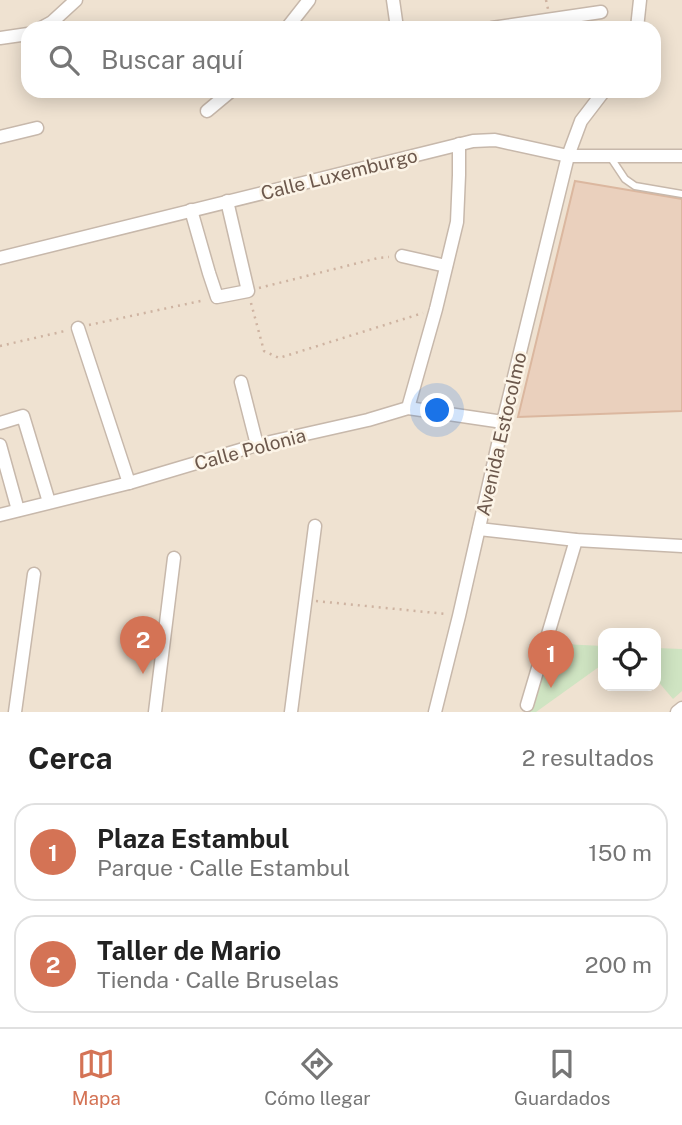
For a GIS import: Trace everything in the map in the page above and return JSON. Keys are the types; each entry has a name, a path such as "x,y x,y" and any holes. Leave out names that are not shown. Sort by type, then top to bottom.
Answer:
{"street":[{"path":"53,21 76,0"},
{"path":"292,21 309,0"},
{"path":"393,0 396,21"},
{"path":"638,21 640,0"},
{"path":"540,21 601,12"},
{"path":"0,37 21,35"},
{"path":"207,111 223,98"},
{"name":"Avenida Estocolmo","path":"435,712 568,156 581,121 599,98"},
{"path":"0,137 37,128"},
{"name":"Calle Luxemburgo","path":"0,258 473,141 495,139 568,156 682,156"},
{"path":"408,408 457,222 458,144"},
{"path":"191,210 217,297 248,291 227,201"},
{"path":"402,256 446,265"},
{"path":"78,328 129,483"},
{"path":"241,382 257,445"},
{"name":"Calle Polonia","path":"0,515 129,483 257,445 368,420 408,408 503,422"},
{"path":"0,423 23,416 49,502"},
{"path":"0,445 18,510"},
{"path":"291,712 315,526"},
{"path":"479,529 576,540 682,546"},
{"path":"527,705 576,540"},
{"path":"155,712 174,558"},
{"path":"15,712 34,574"},
{"path":"677,712 682,708"}],"lane":[{"path":"610,156 625,179 635,186 682,194"}],"path":[{"path":"402,256 378,258 248,291 264,351 279,358 436,309"},
{"path":"0,346 217,297"},
{"path":"306,600 459,616"}],"shaded area":[{"path":"0,0 682,0 682,712 0,712"}],"green space":[{"path":"542,643 598,646 598,668 536,712 529,712"},
{"path":"661,648 682,649 682,691 673,699 661,685"}],"building":[{"path":"575,181 682,199 682,411 518,417"}],"place":[{"name":"Taller de Mario","path":"143,674"},
{"name":"Plaza Estambul","path":"551,688"}]}
